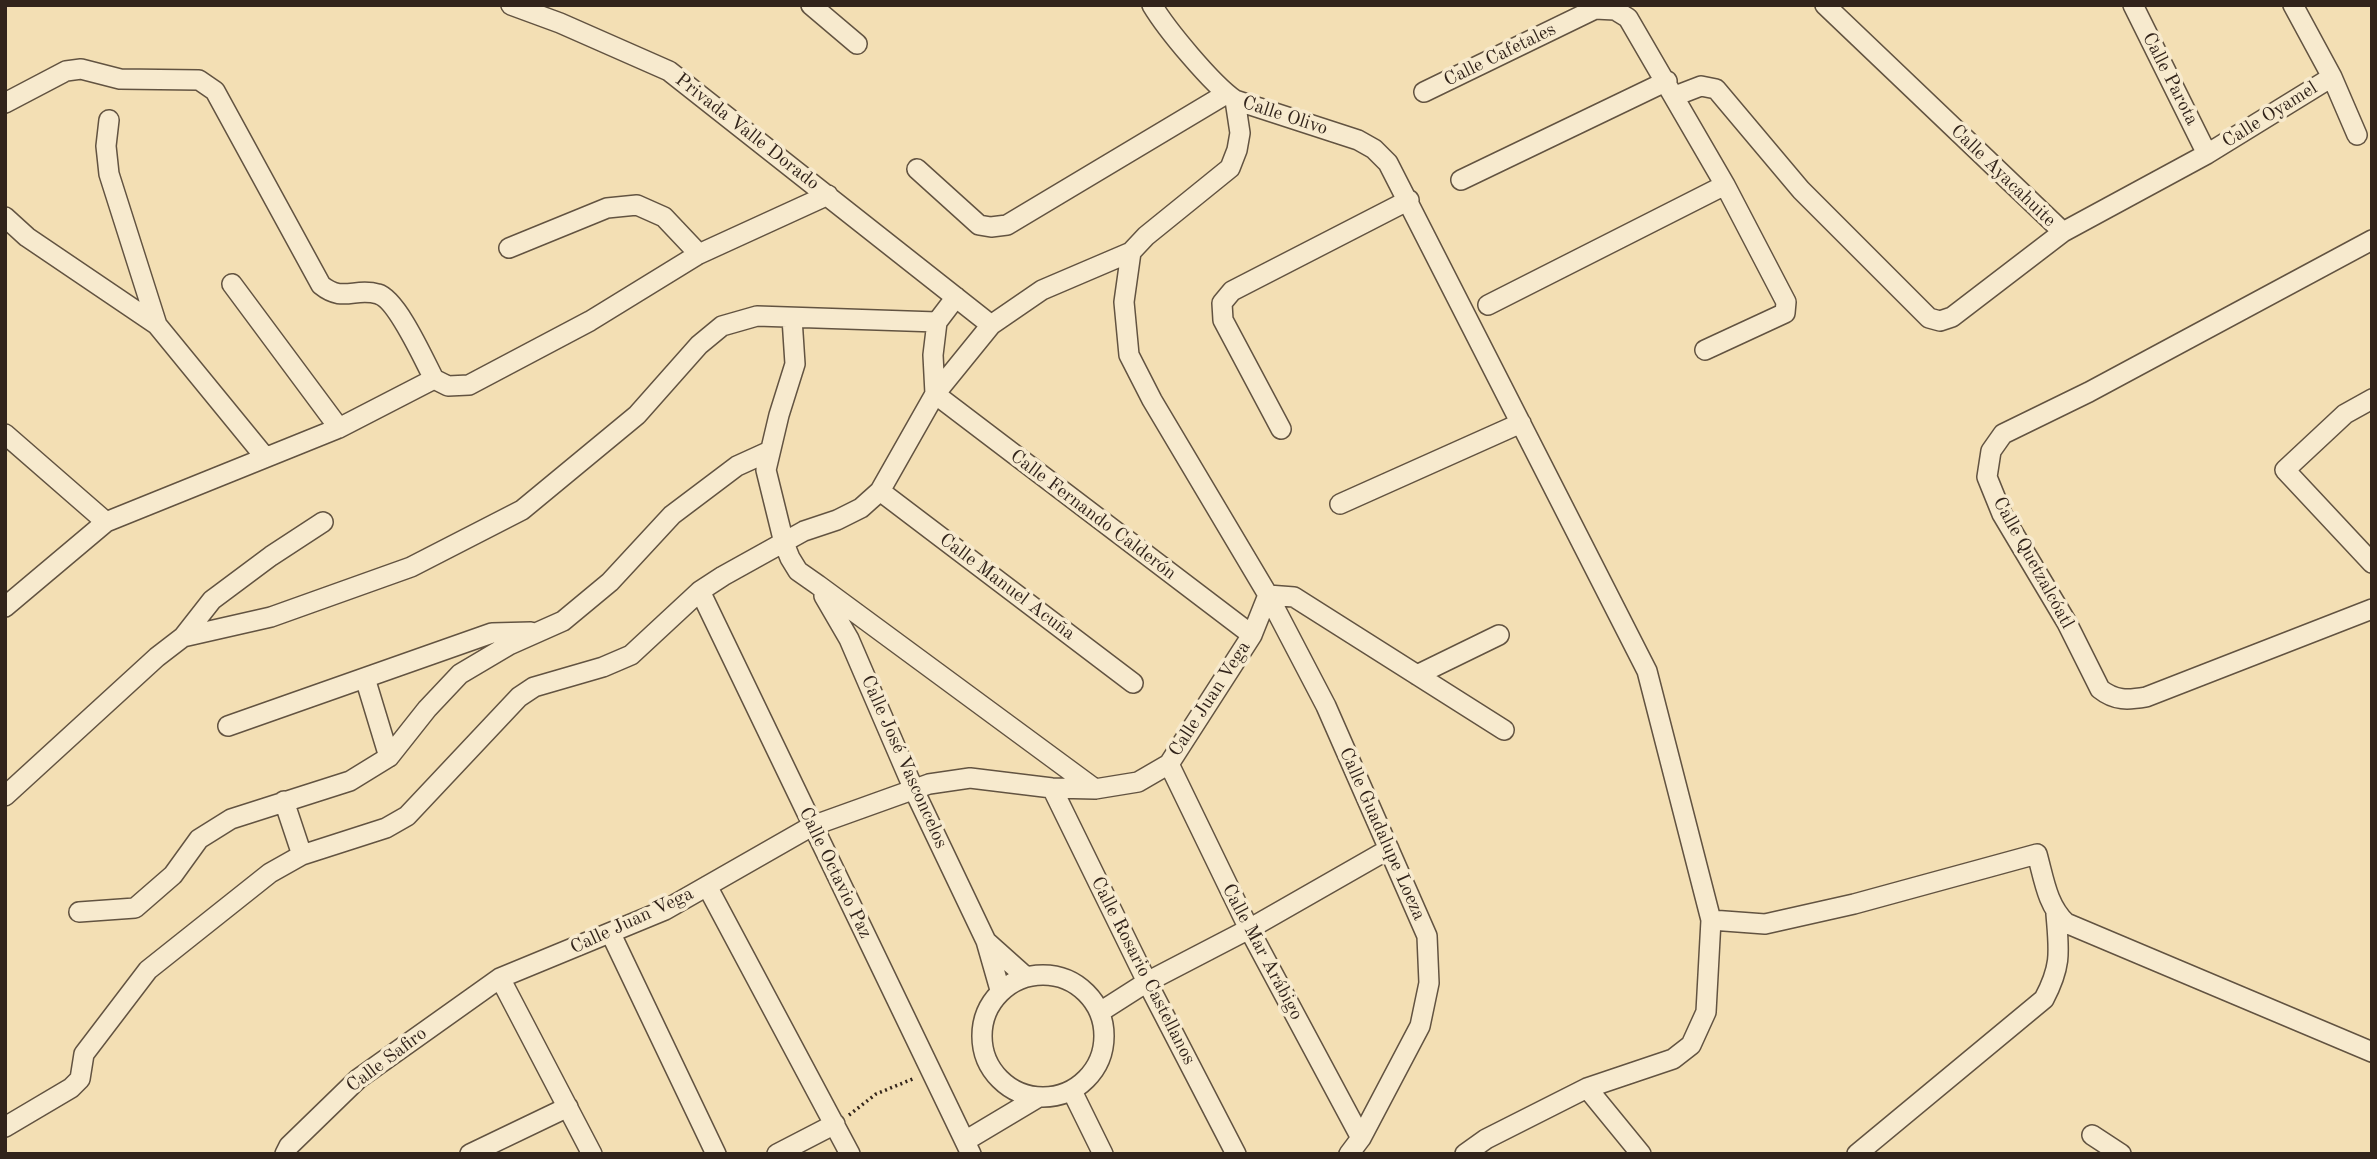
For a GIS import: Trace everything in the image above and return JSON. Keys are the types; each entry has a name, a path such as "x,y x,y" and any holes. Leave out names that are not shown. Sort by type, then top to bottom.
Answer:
{"street":[{"name":"Privada Valle Dorado","path":"511,5 561,23 669,71 991,325"},
{"path":"811,5 857,44"},
{"name":"Calle Olivo","path":"1152,5 1230,97 1358,139 1374,149 1388,163 1409,201"},
{"name":"Calle Ayacahuite","path":"1825,5 2063,232 2207,154"},
{"name":"Calle Parota","path":"2133,5 2207,154"},
{"path":"2293,5 2332,77 2357,135"},
{"name":"Calle Cafetales","path":"1424,92 1595,9 1615,10 1628,18 1671,89"},
{"path":"5,103 66,71 80,69 120,79 199,80 215,91 321,285 330,292 343,295 365,292 380,294 393,306 434,379 448,386 469,385 590,321 699,254 828,195"},
{"name":"Calle Oyamel","path":"2207,154 2332,77"},
{"path":"1461,180 1671,89 1701,86 1716,89 1801,190 1929,318 1940,321 1951,317 2063,232"},
{"path":"1671,89 1726,185 1787,307 1785,313 1705,350"},
{"path":"5,1127 71,1088 80,1079 85,1054 148,970 270,873 302,855 386,828 407,816 519,697 534,687 631,656 700,591 804,531 837,520 861,508 880,491 935,394 991,325 1042,290 1131,252 1146,236 1230,168 1240,132 1230,97 1007,225 991,227 979,225 917,169"},
{"path":"109,120 106,146 109,174 158,325"},
{"path":"1488,305 1726,185"},
{"path":"1281,429 1223,320 1222,303 1232,291 1409,201 1647,671 1711,920 1706,1012 1691,1045 1673,1059 1587,1088 1486,1139 1465,1154"},
{"path":"509,248 607,208 637,205 664,218 699,254"},
{"path":"5,217 27,237 158,325 265,457"},
{"name":"Calle Quetzalcóatl","path":"2372,240 2100,386 2003,434 1991,450 1987,477 2003,514 2067,623 2100,689 2125,701 2146,697 2372,609"},
{"path":"1131,252 1124,302 1129,355 1152,400 1268,595 1294,597 1504,730"},
{"path":"232,284 339,428"},
{"path":"935,394 933,355 937,322 956,297"},
{"path":"183,637 271,617 411,567 522,510 637,415 699,345 722,326 757,316 937,322"},
{"path":"792,317 795,364 766,470 784,543 798,571 1095,789"},
{"path":"5,607 106,522 339,428 434,379"},
{"name":"Calle Fernando Calderón","path":"935,394 1252,635"},
{"path":"2372,399 2345,414 2285,470 2372,563"},
{"path":"1340,503 1521,423"},
{"path":"5,434 106,522"},
{"path":"79,912 135,908 173,875 199,839 231,819 350,781 389,757 427,709 460,674 509,645 563,621 610,582 672,515 737,467 770,452"},
{"name":"Calle Manuel Acuña","path":"880,491 1133,683"},
{"path":"5,796 157,657 183,637 212,600 323,522"},
{"name":"Calle José Vasconcelos","path":"818,585 849,639 915,790 986,941 1000,990"},
{"name":"Calle Octavio Paz","path":"700,591 968,1147"},
{"name":"Calle Juan Vega","path":"500,978 666,910 813,826 929,784 970,778 1052,788 1095,789 1138,782 1168,764 1252,635 1268,595"},
{"name":"Calle Guadalupe Loeza","path":"1268,595 1326,706 1427,936 1429,982 1420,1026 1361,1138 1349,1154"},
{"path":"228,726 492,633 539,632"},
{"path":"1417,675 1499,635"},
{"path":"365,678 389,757"},
{"name":"Calle Mar Arábigo","path":"1168,764 1249,929 1361,1138"},
{"name":"Calle Rosario Castellanos","path":"1052,788 1147,982 1236,1154"},
{"path":"284,801 302,855"},
{"path":"1100,1012 1147,982 1249,929 1389,849"},
{"path":"1711,920 1765,924 1854,904 2037,854 2056,914 2060,956 2056,977 2044,999 1857,1154"},
{"path":"707,886 850,1154"},
{"path":"2056,914 2066,923 2372,1052"},
{"path":"611,934 716,1154"},
{"name":"Calle José Vasconcelos","path":"986,941 1025,976"},
{"path":"968,1147 1037,1098 1072,1091 1095,1071 1105,1042 1100,1012 1083,988 1055,975 1025,976 1000,990 982,1021 984,1056 1004,1085 1037,1098"},
{"path":"500,978 592,1154"},
{"name":"Calle Safiro","path":"285,1154 289,1146 358,1079 500,978"},
{"path":"1587,1088 1641,1154"},
{"path":"1072,1091 1103,1154"},
{"path":"470,1154 568,1107"},
{"path":"777,1154 835,1124"},
{"path":"2092,1135 2121,1154"}],"path":[{"path":"835,1124 876,1094 929,1070"}]}
